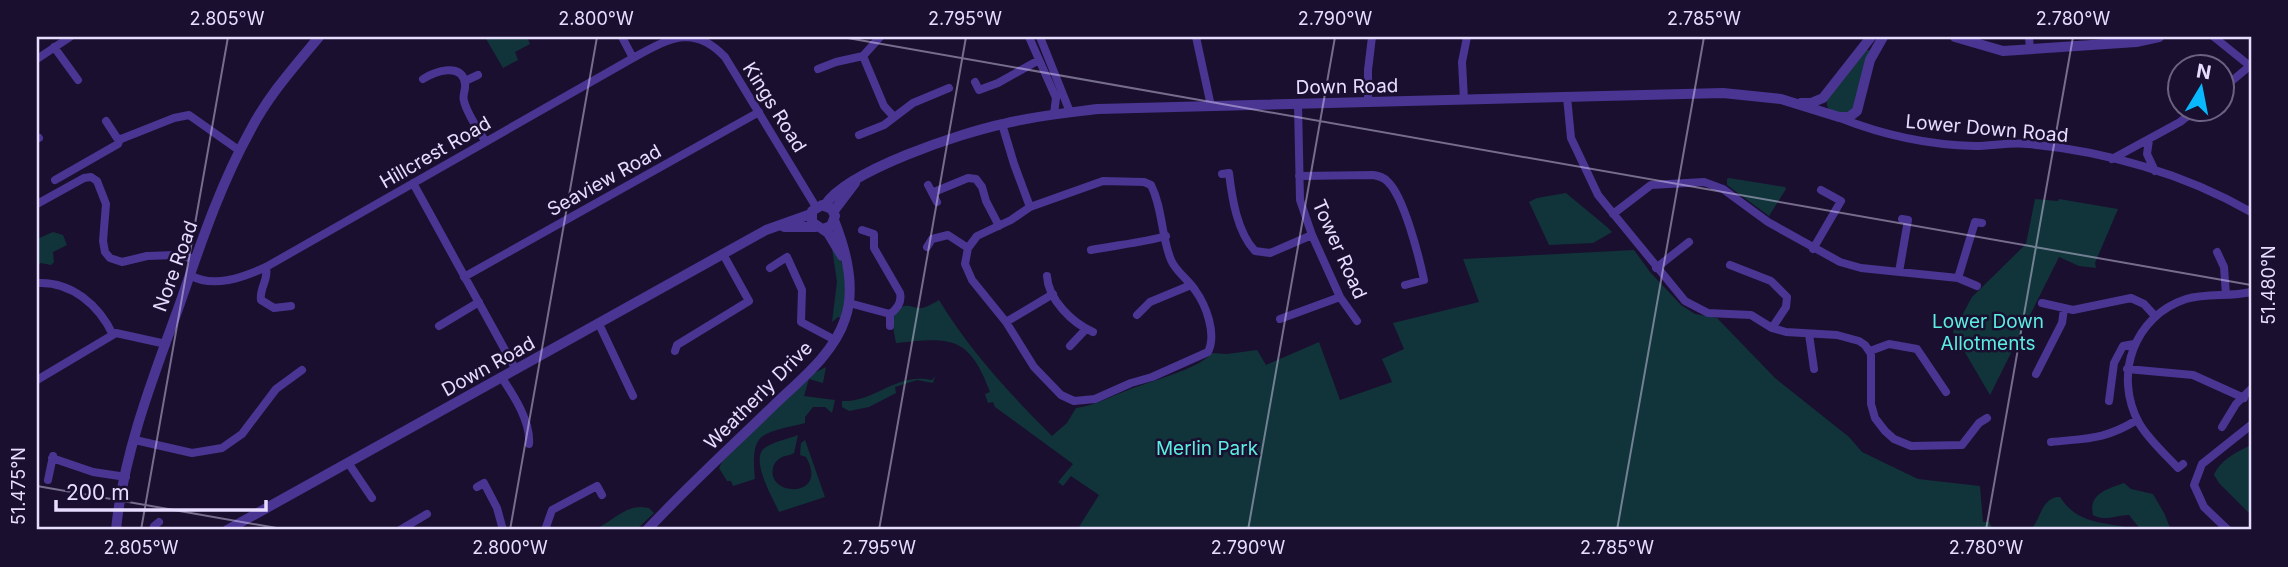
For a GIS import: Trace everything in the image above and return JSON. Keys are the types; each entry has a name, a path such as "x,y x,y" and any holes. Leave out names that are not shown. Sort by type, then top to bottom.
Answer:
{"street":[{"path":"37,60 70,37"},
{"name":"Nore Road","path":"116,530 125,477 166,344 196,258 240,151 278,87 319,37"},
{"path":"622,37 633,58"},
{"name":"Hillcrest Road","path":"190,275 201,280 233,279 266,267 666,40 693,37"},
{"name":"Kings Road","path":"693,37 709,43 725,57 824,211"},
{"path":"818,69 826,61 863,56 880,37"},
{"path":"1029,37 1056,98 1054,114"},
{"path":"1196,37 1211,106"},
{"path":"1368,102 1368,66 1372,37"},
{"path":"1464,100 1462,62 1467,37"},
{"path":"1801,103 1811,103 1823,98 1872,41 1882,37"},
{"path":"1955,37 1994,49 2136,42 2159,37"},
{"path":"2029,37 2030,49"},
{"path":"2214,37 2251,65 2236,77"},
{"path":"1043,38 1070,112"},
{"path":"1870,130 1860,121 1857,111 1872,41"},
{"path":"54,47 78,80"},
{"path":"863,56 884,106 894,117"},
{"path":"975,82 979,90 998,83 1039,60"},
{"path":"423,79 445,69 454,71 465,81"},
{"path":"465,81 478,75"},
{"path":"465,81 463,100 485,141"},
{"path":"859,135 869,127 883,126 911,104 943,87"},
{"name":"Down Road","path":"227,530 766,230 824,211 840,188 863,175 925,149 1002,124 1054,114 1112,108 1732,93 1801,103 1837,117"},
{"path":"1567,97 1571,138 1595,189 1683,300 1694,308 1714,314 1751,315 1772,328 1789,333 1849,337 1862,343 1870,351 1871,404 1881,427 1889,436 1908,445 1933,441 1962,446 1983,419"},
{"path":"1823,98 1828,110 1837,117 1849,117 1857,111"},
{"name":"Tower Road","path":"1298,104 1300,200 1312,235 1340,297 1357,321"},
{"name":"Seaview Road","path":"464,276 760,112"},
{"path":"55,180 118,144 120,139 188,115 240,151"},
{"name":"Lower Down Road","path":"1837,117 1870,130 1925,142 1978,146 2024,144 2112,159 2210,189 2251,212"},
{"path":"106,121 120,139"},
{"path":"2112,159 2177,122"},
{"path":"1002,124 1017,176 1030,207"},
{"path":"2149,140 2147,154 2155,171"},
{"path":"1144,170 1144,182"},
{"path":"1230,173 1238,216 1256,252 1270,253 1312,235"},
{"path":"1299,176 1368,175 1380,176 1387,181 1406,219 1428,278 1405,285"},
{"path":"37,204 84,178 91,177 95,179 106,204 104,247 106,254 112,259 122,262 147,256 175,254 196,258"},
{"path":"937,202 931,189 956,185 965,179 976,179 999,226"},
{"path":"1103,181 1144,182 1151,186 1172,263 1200,299 1210,326 1211,344 1208,352 1091,400 1069,400 1054,390 1034,367 1006,322 972,280 965,264 968,248 980,233 999,226 1030,207 1103,181"},
{"path":"1613,214 1650,185 1704,182 1723,189 1768,222 1813,249 1851,266 1958,278 1977,286"},
{"path":"413,183 516,370"},
{"path":"1813,249 1845,203 1821,190"},
{"path":"819,228 811,220 824,211"},
{"name":"Down Road","path":"766,230 798,225 819,228 831,226 824,211"},
{"name":"Weatherly Drive","path":"648,530 835,341 849,303 850,283 843,243 824,211"},
{"path":"1899,272 1908,220"},
{"path":"1958,278 1975,222"},
{"name":"Weatherly Drive","path":"819,228 833,240 846,262"},
{"path":"862,230 874,234 874,248 901,295 898,306 890,314 890,326"},
{"path":"927,247 932,239 948,231 968,248"},
{"path":"1096,252 1115,244 1138,244 1166,236"},
{"path":"1656,268 1689,242"},
{"path":"675,351 677,345 748,301 723,254"},
{"path":"771,268 790,255 802,290 797,324 835,341"},
{"path":"2220,256 2225,271 2226,295"},
{"path":"1734,263 1773,282 1787,297 1784,310 1772,328"},
{"path":"266,267 268,276 260,298 281,312 291,306"},
{"path":"1047,276 1052,294 1071,318 1089,331 1070,346"},
{"path":"37,283 58,284 76,292 103,316 113,335"},
{"path":"1137,315 1140,305 1191,285"},
{"path":"2183,464 2178,468 2137,420 2129,398 2127,369 2134,344 2155,316 2185,299 2251,292"},
{"path":"1006,322 1052,294"},
{"path":"1292,325 1284,318 1340,297"},
{"path":"2042,303 2064,309 2088,308 2129,298 2144,304 2155,316"},
{"path":"849,303 890,314"},
{"path":"443,326 480,304"},
{"path":"2039,371 2062,323 2064,309"},
{"path":"599,324 633,396"},
{"path":"37,380 120,333 166,344"},
{"path":"1810,334 1811,366"},
{"path":"1870,351 1889,344 1922,347 1942,390"},
{"path":"2099,391 2110,396 2114,363 2120,349 2134,344"},
{"path":"2127,369 2193,375 2209,386 2244,398"},
{"path":"135,440 192,453 222,448 242,434 271,394 295,379 302,370"},
{"path":"502,378 525,421 531,439"},
{"path":"2222,427 2236,404 2251,389"},
{"path":"2056,439 2104,437 2137,420"},
{"path":"2228,530 2204,507 2194,485 2202,464 2251,425"},
{"path":"48,480 52,457 93,472 125,477"},
{"path":"349,464 372,498"},
{"path":"484,483 497,508 503,530"},
{"path":"545,530 552,510 597,486 602,495"},
{"path":"399,530 427,514"}],"green space":[{"path":"485,37 527,37 530,44 515,52 518,60 503,68"},
{"path":"1865,49 1871,51 1855,107 1849,114 1830,111 1827,98"},
{"path":"1729,178 1786,189 1769,216 1727,185"},
{"path":"1566,193 1612,232 1593,243 1549,245 1529,202"},
{"name":"Lower Down Allotments","path":"2035,199 2059,199 2118,209 2095,263 2096,268 2079,266 2059,257 1990,395 1953,332 1972,297 2026,244"},
{"path":"53,232 63,235 67,245 53,252 54,262 51,265 41,263 37,266 37,239"},
{"path":"831,242 841,260 845,278 841,318 838,317 832,322 837,282"},
{"name":"Merlin Park","path":"1634,250 1650,272 1681,305 1695,314 1717,318 1775,378 1849,437 1862,452 1918,479 1980,486 1983,522 1989,522 1993,530 1077,530 1099,495 1071,476 1063,486 1058,482 1073,464 995,407 993,402 988,403 985,394 990,392 966,350 945,341 896,343 893,327 893,316 899,308 922,308 939,300 991,371 1052,436 1067,423 1076,408 1185,370 1212,353 1257,350 1266,365 1319,342 1340,400 1392,382 1382,359 1404,349 1393,323 1479,302 1463,259"},
{"path":"826,367 823,383 809,379 804,396 835,400 832,413 825,407 813,407 805,417 805,423 762,437 755,451 755,479 733,486 719,468 722,462 808,376"},
{"path":"935,376 933,383 917,380 895,387 896,393 869,407 849,411 842,407 842,401 865,397 908,380 919,379 932,380"},
{"path":"798,435 794,453 775,463 773,478 787,488 796,489 804,487 810,481 811,471 806,457 800,455 801,443 805,440 825,497 779,512 761,468 761,452 770,445"},
{"path":"2251,445 2251,515 2214,475 2225,461"},
{"path":"2124,483 2131,489 2153,494 2171,530 2141,530 2129,515 2107,518 2093,515 2093,502 2096,497 2105,490"},
{"path":"2057,497 2073,512 2088,520 2130,530 2023,530 2033,527 2048,501"},
{"path":"649,508 654,513 636,530 592,530 628,510"}]}
